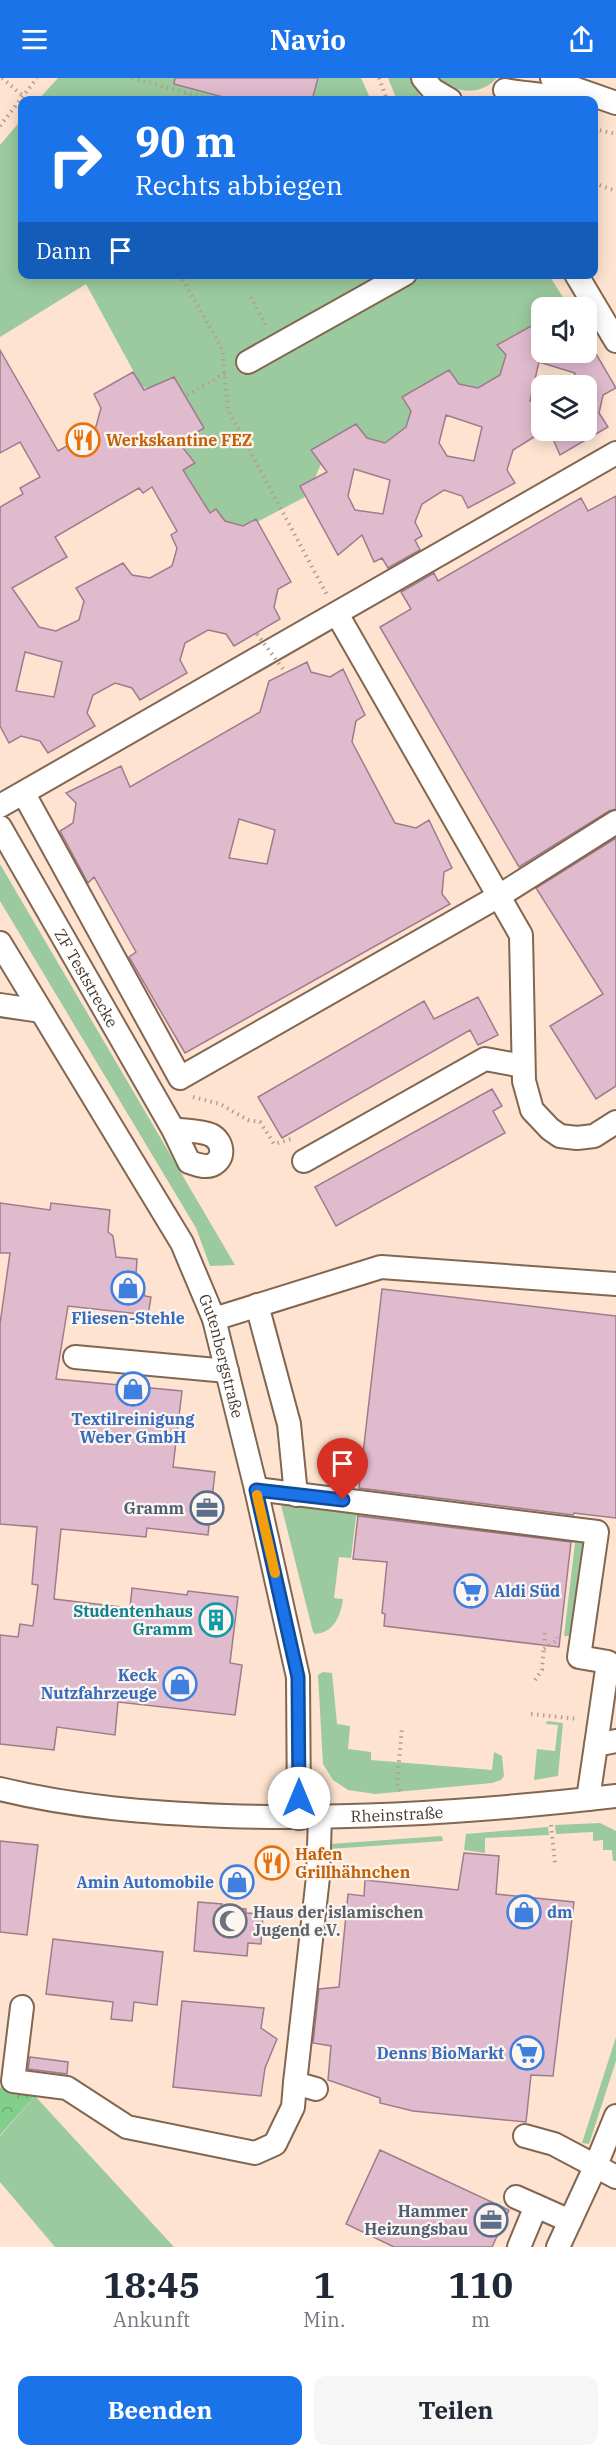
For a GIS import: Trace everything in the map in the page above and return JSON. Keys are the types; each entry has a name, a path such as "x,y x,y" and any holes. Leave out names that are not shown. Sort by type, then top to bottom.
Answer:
{"street":[{"path":"552,78 559,84 597,96"},
{"path":"503,90 534,96"},
{"path":"598,96 616,102"},
{"path":"598,112 616,118"},
{"path":"249,362 396,279"},
{"path":"579,279 616,341"},
{"path":"0,806 616,453"},
{"path":"338,614 521,935 523,1066 524,1081 532,1110 560,1136 577,1138 594,1136 616,1122"},
{"path":"24,794 180,1078 499,896 616,822"},
{"name":"ZF Teststrecke","path":"0,827 173,1129"},
{"name":"Gutenbergstraße","path":"0,943 182,1243 214,1319 256,1490 298,1677 310,1818 318,1877 306,2086 275,2144 255,2153 127,2127 67,2088 13,2081 22,2007"},
{"path":"0,1005 41,1011"},
{"path":"304,1161 485,1059 523,1066"},
{"path":"214,1319 381,1267 616,1284"},
{"path":"257,1305 289,1424 296,1495"},
{"path":"75,1358 227,1371"},
{"path":"256,1490 597,1532 579,1657 608,1662 600,1721 606,1743 588,1799"},
{"name":"Rheinstraße","path":"0,1789 34,1798 128,1810 187,1815 310,1818 402,1815 616,1796"},
{"path":"558,2247 616,2116"},
{"path":"525,2136 554,2144 616,2177"},
{"path":"516,2197 570,2221"},
{"path":"519,2247 536,2206"}],"path":[{"path":"2,78 22,95 37,78"},
{"path":"132,78 198,96"},
{"path":"379,78 386,96"},
{"path":"0,126 18,101"},
{"path":"598,130 616,134"},
{"path":"598,184 616,190"},
{"path":"183,279 222,349 228,410 338,614"},
{"path":"251,297 276,347"},
{"path":"187,395 249,362"},
{"path":"257,634 286,672"},
{"path":"180,1078 187,1095 220,1104 248,1120 260,1122 274,1144 291,1139 304,1161"},
{"path":"544,1649 557,1640 558,1629"},
{"path":"534,1680 542,1670 546,1631"},
{"path":"531,1714 600,1721"},
{"path":"402,1727 397,1784 402,1797"},
{"path":"551,1822 555,1863"}],"green space":[{"path":"58,78 361,78 369,96 42,96"},
{"path":"388,78 411,78 420,96 395,96"},
{"path":"438,78 497,78 483,88 468,91 453,87"},
{"path":"18,124 18,279 552,279 563,297 531,297 531,326 498,344 506,355 500,375 478,388 459,384 411,411 406,427 385,443 367,438 356,424 311,450 321,464 315,478 300,486 305,497 257,522 255,520 243,526 225,521 216,509 201,517 206,506 187,475 179,480 176,474 195,463 179,452 185,430 163,390 142,387 86,284 0,337 0,145"},
{"path":"0,864 235,1265 210,1266 196,1228 0,901"},
{"path":"280,1501 583,1537 572,1636 564,1636 575,1543 356,1517 351,1558 339,1557 334,1598 343,1599 340,1611 332,1627 315,1634"},
{"path":"323,1672 332,1673 337,1724 350,1726 348,1749 371,1752 371,1760 492,1770 494,1752 502,1756 504,1776 501,1780 492,1783 375,1794 348,1790 333,1780 323,1764 318,1675"},
{"path":"547,1721 563,1723 558,1776 534,1780 537,1749 555,1751 558,1725 546,1724"},
{"path":"600,1823 616,1831 616,1861 613,1861 612,1850 603,1850 603,1840 593,1841 593,1832 556,1834 555,1825"},
{"path":"548,1827 549,1835 485,1838 485,1853 464,1850 466,1834"},
{"path":"442,1836 443,1841 330,1849 330,1844"},
{"path":"616,2037 616,2061 589,2144 582,2143"},
{"path":"0,2087 35,2096 0,2135"},
{"path":"35,2096 174,2247 55,2247 0,2182 0,2136"}],"building":[{"path":"175,78 318,78 313,96 219,96 174,84"},
{"path":"531,326 531,363 539,363 536,375 531,375 531,439 513,450 507,470 515,483 468,508 462,496 444,490 422,504 415,522 422,536 415,540 420,550 388,568 382,558 374,562 362,535 338,555 300,486 327,472 311,450 356,424 367,438 385,443 406,427 411,411 402,397 449,370 459,384 478,388 500,375 506,355 497,345","holes":["446,415 482,427 474,461 447,456 439,443","354,469 390,480 383,514 355,510 348,496"]},
{"path":"0,350 58,451 95,430 101,408 94,394 133,372 144,390 174,377 204,428 179,443 195,463 183,470 210,513 216,509 225,521 243,526 256,519 291,582 278,589 274,607 280,619 234,646 226,634 208,630 185,643 180,660 187,673 140,700 132,688 115,683 93,695 87,713 95,726 48,753 40,741 21,736 9,743 0,726 0,507 23,494 20,488 40,477 20,442 0,453","holes":["152,487 177,531 171,535 177,548 172,566 150,578 132,575 123,563 76,588 84,601 79,620 56,631 39,627 12,588 67,557 55,537 139,488 143,493","25,652 62,662 54,697 16,691"]},
{"path":"597,355 616,388 603,395 599,413 608,427 597,433 597,375 575,375 575,373 542,363 597,363"},
{"path":"554,441 584,441 560,455"},
{"path":"616,496 616,809 609,811 519,867 380,627 411,609 401,592 434,573 438,581 581,498 588,511"},
{"path":"307,662 311,672 330,677 343,669 365,715 356,721 352,742 395,823 416,828 429,820 452,868 444,872 442,894 450,904 185,1053 129,957 136,952 94,877 88,883 60,831 73,823 76,803 66,793 121,766 130,787 260,712 269,681","holes":["239,819 275,830 267,864 229,858"]},
{"path":"616,838 616,1086 596,1099 550,1026 603,994 536,888"},
{"path":"478,997 498,1035 478,1045 470,1030 282,1138 258,1097 424,1001 434,1019"},
{"path":"492,1089 502,1106 493,1111 505,1133 336,1226 315,1187"},
{"path":"0,1203 50,1210 51,1203 110,1210 108,1232 113,1236 116,1257 137,1259 136,1275 145,1296 151,1297 148,1315 68,1306 56,1379 182,1391 173,1467 215,1472 208,1535 147,1528 146,1537 61,1529 54,1599 130,1608 132,1588 187,1595 188,1591 238,1597 230,1663 242,1665 235,1715 118,1702 115,1735 57,1727 54,1750 0,1744 0,1635 18,1637 20,1624 33,1626 38,1585 32,1584 37,1527 0,1524 0,1324 10,1253 0,1253"},
{"path":"382,1289 616,1316 616,1518 574,1513 573,1515 359,1488"},
{"name":"Aldi Süd","path":"358,1516 571,1542 559,1647 384,1626 385,1614 382,1613 387,1562 353,1559"},
{"path":"0,1841 38,1845 27,1935 0,1932"},
{"path":"464,1853 499,1856 496,1894 574,1902 553,2076 531,2075 526,2122 413,2111 380,2103 380,2098 328,2080 331,2046 313,2043 319,1989 339,1987 348,1894 364,1896 365,1880 458,1890"},
{"path":"198,1902 222,1904 221,1907 246,1909 246,1913 263,1914 261,1944 248,1943 247,1956 194,1951"},
{"path":"53,1939 163,1952 157,2005 134,2002 132,2021 111,2019 113,2002 46,1994"},
{"path":"182,2001 264,2008 261,2028 277,2039 265,2068 261,2096 173,2087"},
{"path":"30,2057 68,2062 67,2074 28,2069"},
{"path":"380,2150 509,2210 492,2247 394,2247 346,2224"}],"slow traffic":[{"path":"257,1495 275,1573"}],"place":[{"name":"Werkskantine FEZ","path":"83,440"},
{"name":"Fliesen-Stehle","path":"128,1288"},
{"name":"Textilreinigung Weber GmbH","path":"133,1389"},
{"name":"Gramm","path":"207,1508"},
{"name":"Aldi Süd","path":"471,1591"},
{"name":"Studentenhaus Gramm","path":"216,1620"},
{"name":"Keck Nutzfahrzeuge","path":"180,1684"},
{"name":"Hafen Grillhähnchen","path":"272,1863"},
{"name":"Amin Automobile","path":"237,1882"},
{"name":"dm","path":"524,1912"},
{"name":"Haus der islamischen Jugend e.V.","path":"230,1921"},
{"name":"Denns BioMarkt","path":"527,2053"},
{"name":"Hammer Heizungsbau","path":"491,2220"}],"route":[{"path":"299,1798 298,1677 256,1490 343,1500"}]}
